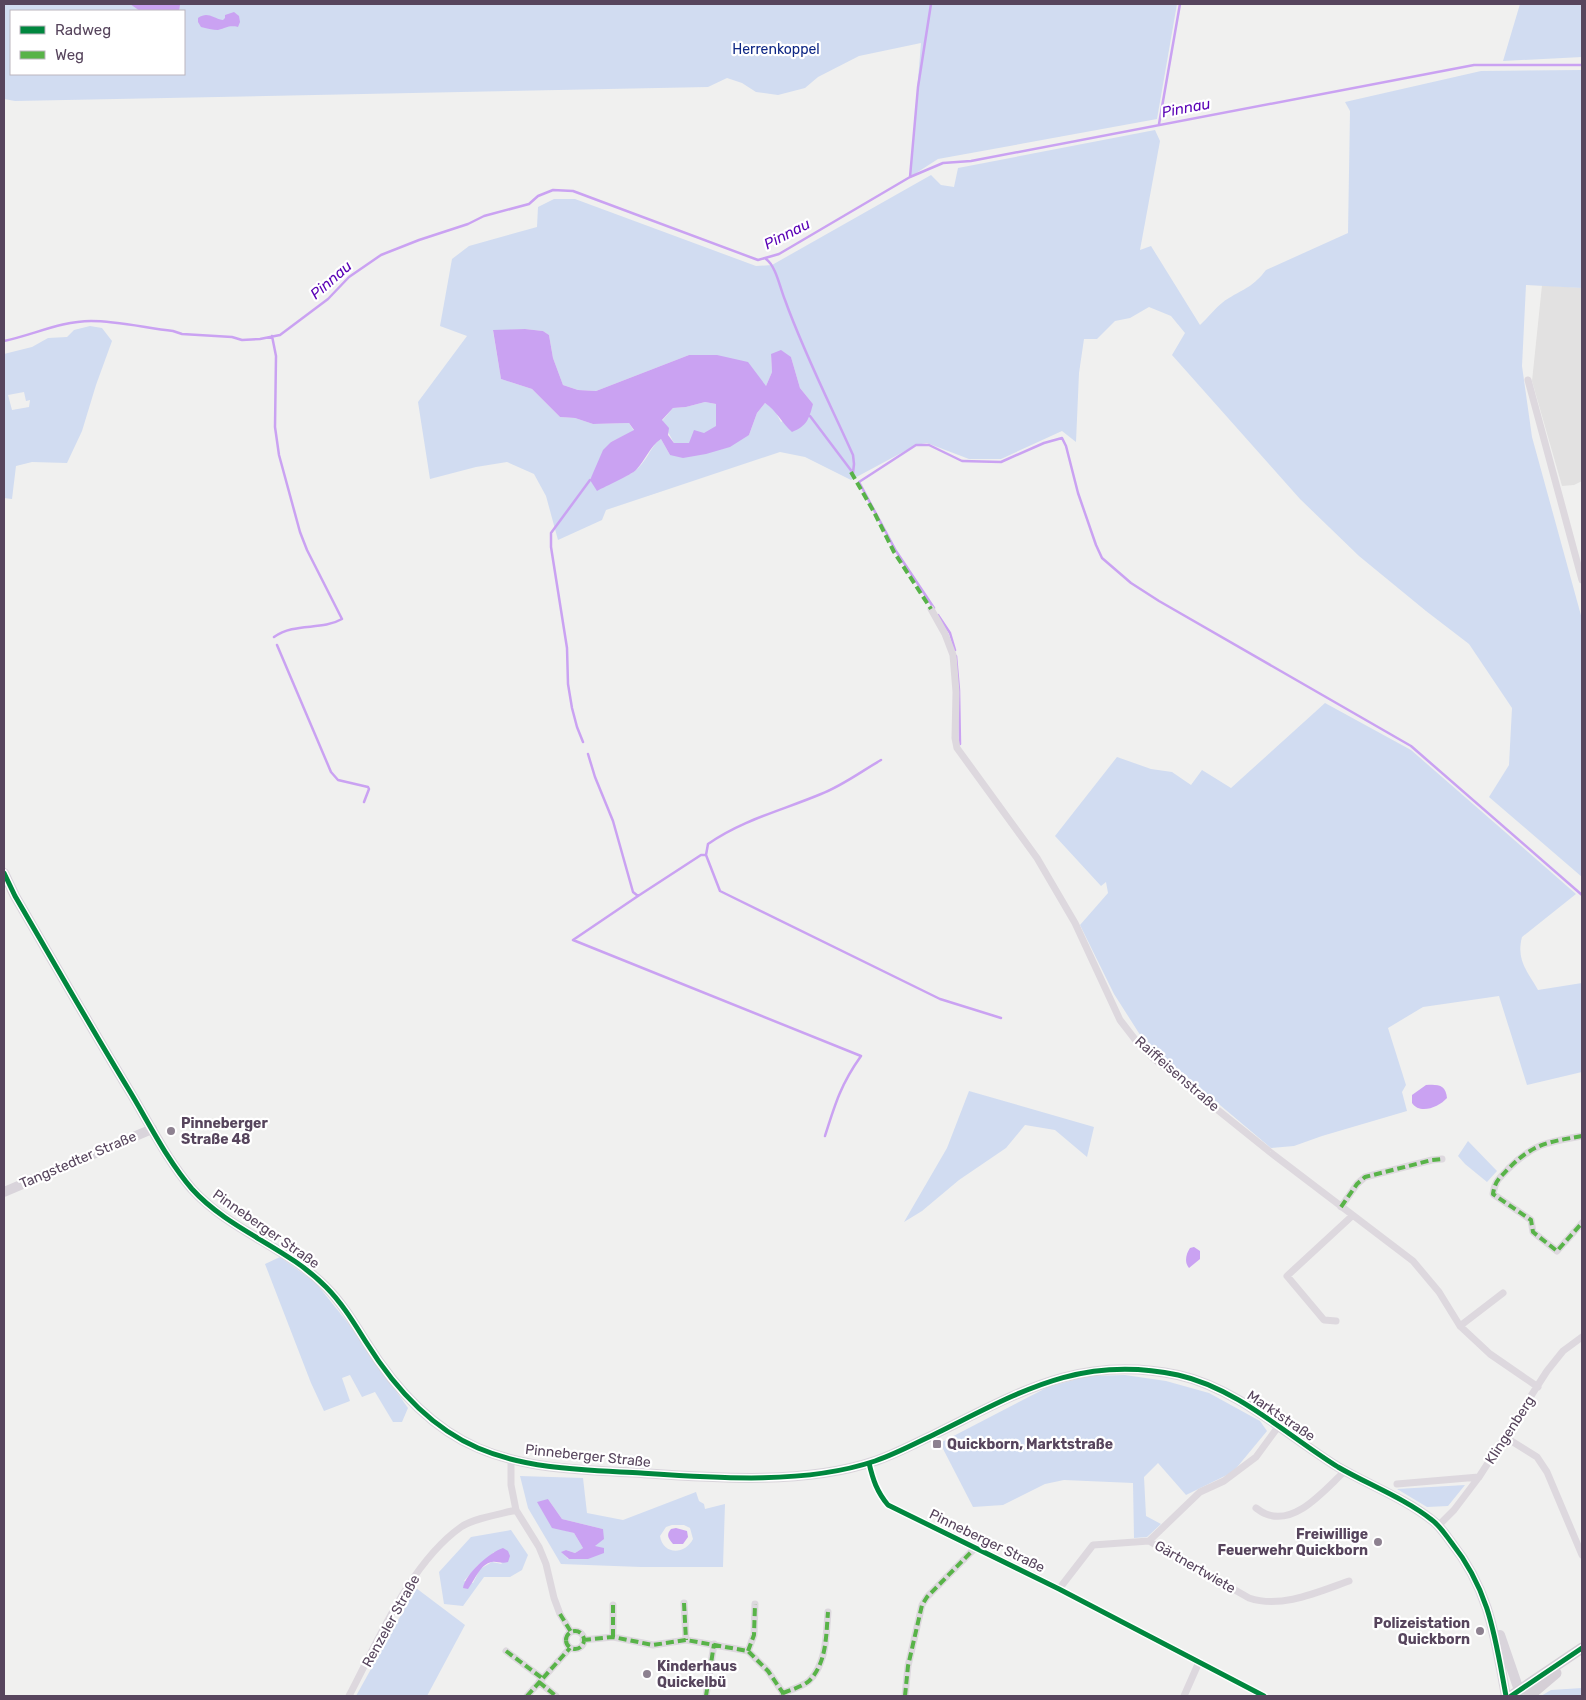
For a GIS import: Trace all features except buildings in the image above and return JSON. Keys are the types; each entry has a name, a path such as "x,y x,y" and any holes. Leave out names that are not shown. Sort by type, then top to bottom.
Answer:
{"main road":[{"name":"Pinneberger Straße","path":"4,873 39,938 152,1129 192,1189 216,1211 297,1262 329,1289 350,1317 387,1374 412,1403 435,1424 478,1448 511,1460 594,1471 769,1477 837,1471 869,1463"},
{"name":"Tangstedter Straße","path":"4,1192 152,1129"},
{"name":"Marktstraße","path":"869,1463 897,1453 1023,1390 1074,1374 1106,1369 1138,1369 1196,1380 1240,1400 1345,1471 1413,1507 1438,1525 1468,1564 1484,1599 1493,1627 1506,1696"},
{"name":"Marktstraße","path":"1493,1627 1499,1633 1520,1695"},
{"path":"1520,1695 1582,1648"}],"street":[{"path":"1528,380 1582,580"},
{"name":"Raiffeisenstraße","path":"931,609 945,634 953,655 956,692 955,738 958,748 1037,858 1075,923 1120,1020 1137,1042 1153,1058 1270,1152 1413,1261 1439,1292 1460,1326 1490,1354 1538,1387"},
{"path":"1582,1136 1550,1142 1522,1154 1495,1183 1493,1194 1531,1220 1533,1232 1557,1251 1582,1223"},
{"path":"1341,1207 1357,1184 1366,1177 1432,1160 1442,1160"},
{"path":"1336,1321 1324,1320 1287,1276 1352,1216"},
{"path":"1460,1326 1503,1293"},
{"name":"Klingenberg","path":"1438,1525 1454,1510 1479,1477 1547,1371 1563,1351 1582,1336"},
{"path":"1149,1541 1200,1492 1224,1481 1256,1457 1278,1427"},
{"path":"1505,1437 1538,1458 1547,1472 1582,1555"},
{"path":"511,1460 511,1485 516,1510 539,1547 546,1564 560,1614 571,1632"},
{"name":"Pinneberger Straße","path":"869,1463 874,1484 880,1496 888,1505 1059,1590 1264,1696"},
{"path":"1256,1508 1266,1515 1285,1516 1294,1513 1303,1509 1345,1471"},
{"path":"1397,1484 1479,1477"},
{"name":"Renzeler Straße","path":"349,1696 410,1581 441,1544 463,1525 516,1510"},
{"name":"Gärtnertwiete","path":"1059,1590 1092,1545 1149,1541 1249,1598 1260,1602 1277,1602 1325,1590 1348,1581"},
{"path":"905,1696 908,1666 922,1605 927,1597 976,1548"},
{"path":"684,1603 686,1640"},
{"path":"748,1651 754,1635 755,1604"},
{"path":"613,1605 613,1637"},
{"path":"583,1640 613,1637 653,1645 686,1640 748,1651 768,1671 783,1695 808,1681 821,1662 826,1641 828,1612"},
{"path":"527,1696 570,1648 579,1648 582,1645 581,1634 571,1632 566,1636 566,1644 570,1648"},
{"path":"706,1696 714,1644"},
{"path":"506,1652 556,1696"},
{"path":"1184,1696 1199,1662"}],"shaded area":[{"path":"130,4 180,5 179,10 139,10"},
{"path":"234,12 239,16 240,22 238,27 214,30 201,27 198,22 198,18 201,16 205,15 223,20 225,15"},
{"path":"1542,285 1582,288 1582,481 1574,485 1562,486 1532,381"},
{"path":"525,329 543,331 549,335 553,358 563,385 578,390 596,391 689,355 717,355 748,362 766,386 772,372 771,354 781,350 791,357 800,388 813,404 807,421 792,432 765,403 757,413 749,435 730,447 706,454 683,458 670,455 661,439 636,470 597,491 590,480 603,450 611,442 634,430 629,423 593,424 575,418 560,417 532,389 501,379 493,330","holes":["705,402 716,404 716,426 704,433 694,430 689,443 674,443 668,435 669,428 662,420 673,408"]},
{"path":"1426,1085 1441,1086 1445,1090 1447,1098 1435,1107 1420,1109 1412,1103 1412,1095"},
{"path":"1194,1247 1200,1251 1200,1259 1189,1268 1186,1263 1187,1255 1190,1248"},
{"path":"548,1499 562,1519 603,1529 604,1539 595,1546 604,1548 604,1553 588,1559 569,1559 561,1552 566,1550 575,1553 583,1548 574,1533 552,1528 537,1502"},
{"path":"676,1528 687,1531 688,1537 683,1544 673,1544 669,1538 669,1531"},
{"path":"503,1548 508,1551 510,1556 508,1562 488,1563 481,1569 468,1589 463,1588 468,1576 479,1564"}],"green space":[{"name":"Herrenkoppel","path":"4,4 1177,4 1157,119 938,159 910,177 921,43 859,56 818,77 805,88 778,95 756,92 742,83 727,78 708,87 15,101 4,99"},
{"path":"1520,4 1582,4 1582,57 1503,61"},
{"path":"1582,70 1582,288 1526,285 1522,366 1532,437 1582,619 1582,877 1489,797 1509,765 1512,708 1469,644 1359,556 1300,499 1172,355 1185,333 1171,316 1149,307 1130,318 1115,321 1097,339 1084,339 1079,373 1076,442 1062,431 1001,459 969,459 927,443 916,445 851,480 805,457 780,452 606,510 602,520 558,540 546,496 534,474 507,462 476,467 430,479 418,402 467,336 440,326 452,259 469,246 537,227 538,207 554,199 575,199 756,266 772,265 931,175 941,185 954,187 958,168 1155,130 1160,141 1140,250 1151,246 1200,325 1221,304 1253,284 1266,270 1348,233 1350,111 1345,102 1481,71","holes":["525,329 543,331 549,335 553,358 563,385 578,390 596,391 689,355 766,386 772,372 771,354 791,357 800,388 813,404 781,422 774,409 765,403 757,413 749,435 670,455 661,439 639,468 627,476 590,480 611,442 634,431 629,423 593,424 575,418 560,417 532,389 501,379 493,331"]},
{"path":"90,326 102,328 112,341 82,431 67,463 32,462 16,466 12,499 4,498 4,354 32,347 48,338 67,337 74,330","holes":["24,392 26,401 30,400 29,407 12,410 8,395"]},
{"path":"705,402 716,404 717,426 690,443 674,443 662,421 673,408"},
{"path":"1325,703 1411,750 1576,894 1522,937 1520,952 1524,965 1538,990 1582,983 1582,1072 1527,1085 1499,996 1423,1007 1388,1028 1406,1085 1402,1092 1407,1111 1294,1146 1271,1148 1144,1041 1114,994 1080,925 1108,893 1106,882 1101,886 1055,836 1117,757 1151,769 1172,772 1191,785 1202,770 1231,788"},
{"path":"969,1091 1094,1127 1087,1157 1055,1130 1025,1125 1006,1148 959,1180 922,1211 904,1222 947,1148"},
{"path":"1468,1141 1497,1171 1487,1182 1458,1156"},
{"path":"280,1257 316,1283 348,1323 408,1408 402,1422 393,1422 375,1392 362,1397 350,1375 342,1378 350,1401 324,1411 311,1383 265,1264"},
{"path":"1125,1375 1166,1381 1209,1393 1260,1421 1267,1431 1233,1472 1186,1495 1158,1463 1144,1477 1146,1516 1161,1524 1147,1537 1134,1538 1133,1483 1064,1480 1045,1484 1003,1505 973,1507 940,1443 1048,1387 1088,1376"},
{"path":"520,1476 583,1478 587,1513 623,1520 696,1492 699,1501 704,1504 705,1509 725,1504 723,1567 641,1567 561,1564 528,1508","holes":["548,1499 562,1519 603,1529 595,1546 568,1559 562,1552 566,1550 575,1553 583,1548 574,1533 552,1527","684,1525 690,1528 693,1539 685,1548 675,1551 670,1550 662,1542 660,1536 666,1527"]},
{"path":"1465,1485 1448,1506 1427,1507 1397,1489"},
{"path":"511,1530 528,1555 522,1570 510,1577 484,1577 463,1606 444,1604 439,1572 471,1537","holes":["494,1552 502,1564 492,1562 480,1569 473,1583 464,1581 478,1565"]},
{"path":"416,1588 465,1625 427,1696 356,1696"},
{"path":"1582,1688 1582,1696 1541,1696 1551,1690"}],"waterway":[{"path":"910,177 918,87 931,4"},
{"path":"1159,124 1180,4"},
{"name":"Pinnau","path":"4,341 69,323 91,321 122,323 182,334 232,337 242,340 280,335 328,299 349,277 381,255 468,224 484,216 529,204 538,196 553,190 573,191 758,260 779,254 910,177 943,163 971,161 1474,65 1582,65"},
{"path":"766,259 775,272 800,339 853,455 853,473"},
{"path":"272,336 276,356 275,427 279,455 300,532 307,550 342,619 325,625 282,632 274,637"},
{"path":"810,416 853,473"},
{"path":"934,608 896,551 859,482 916,445 929,445 962,461 1001,462 1044,443 1062,438 1066,446 1078,493 1102,558 1131,583 1159,601 1411,746 1582,895"},
{"path":"583,742 572,708 568,684 567,648 551,547 551,533 590,480"},
{"path":"938,615 950,633 955,650"},
{"path":"277,645 331,772 338,780 368,787 364,802"},
{"path":"956,656 960,744"},
{"path":"588,754 613,821 633,892 638,896 573,940 861,1056 839,1095 825,1136"},
{"path":"706,855 708,844 735,828 829,791 881,760"},
{"path":"638,896 701,855 706,855 720,891 940,999 1001,1018"}],"marked path":[{"path":"851,472 894,552 931,609"},
{"path":"1582,1136 1551,1142 1526,1153 1498,1180 1493,1194 1531,1220 1533,1232 1557,1251 1582,1223"},
{"path":"1341,1207 1357,1184 1365,1177 1442,1159"},
{"path":"905,1696 908,1666 922,1605 927,1597 975,1548"},
{"path":"684,1603 686,1640"},
{"path":"748,1651 754,1635 755,1604"},
{"path":"613,1605 613,1637"},
{"path":"783,1693 806,1683 815,1674 822,1657 826,1639 828,1612"},
{"path":"560,1614 571,1632"},
{"path":"575,1631 581,1634 584,1640 581,1646 575,1649 569,1646 566,1640 569,1634 575,1631"},
{"path":"583,1640 613,1637 653,1645 686,1640 748,1651 768,1671 783,1693 783,1696"},
{"path":"706,1696 714,1644"},
{"path":"527,1696 570,1648"},
{"path":"506,1651 542,1678"},
{"path":"539,1682 556,1696"}],"cycle path":[{"path":"4,873 15,896 86,1018 183,1178 207,1204 294,1261 326,1287 343,1306 388,1375 401,1390 428,1417 460,1439 478,1448 517,1461 558,1468 699,1477 789,1477 848,1469 875,1461 1024,1391 1081,1373 1111,1369 1143,1370 1178,1375 1200,1381 1221,1390 1261,1414 1338,1467 1398,1498 1438,1525 1464,1560 1475,1578 1483,1597 1494,1634 1506,1696"},
{"path":"869,1463 876,1485 888,1505 1059,1589 1264,1696"},
{"path":"1511,1696 1582,1648"}],"place":[{"name":"Pinneberger Straße 48","path":"171,1131"},
{"name":"Quickborn, Marktstraße","path":"937,1444"},
{"name":"Freiwillige Feuerwehr Quickborn","path":"1378,1542"},
{"name":"Polizeistation Quickborn","path":"1480,1631"},
{"name":"Kinderhaus Quickelbü","path":"647,1674"}]}
